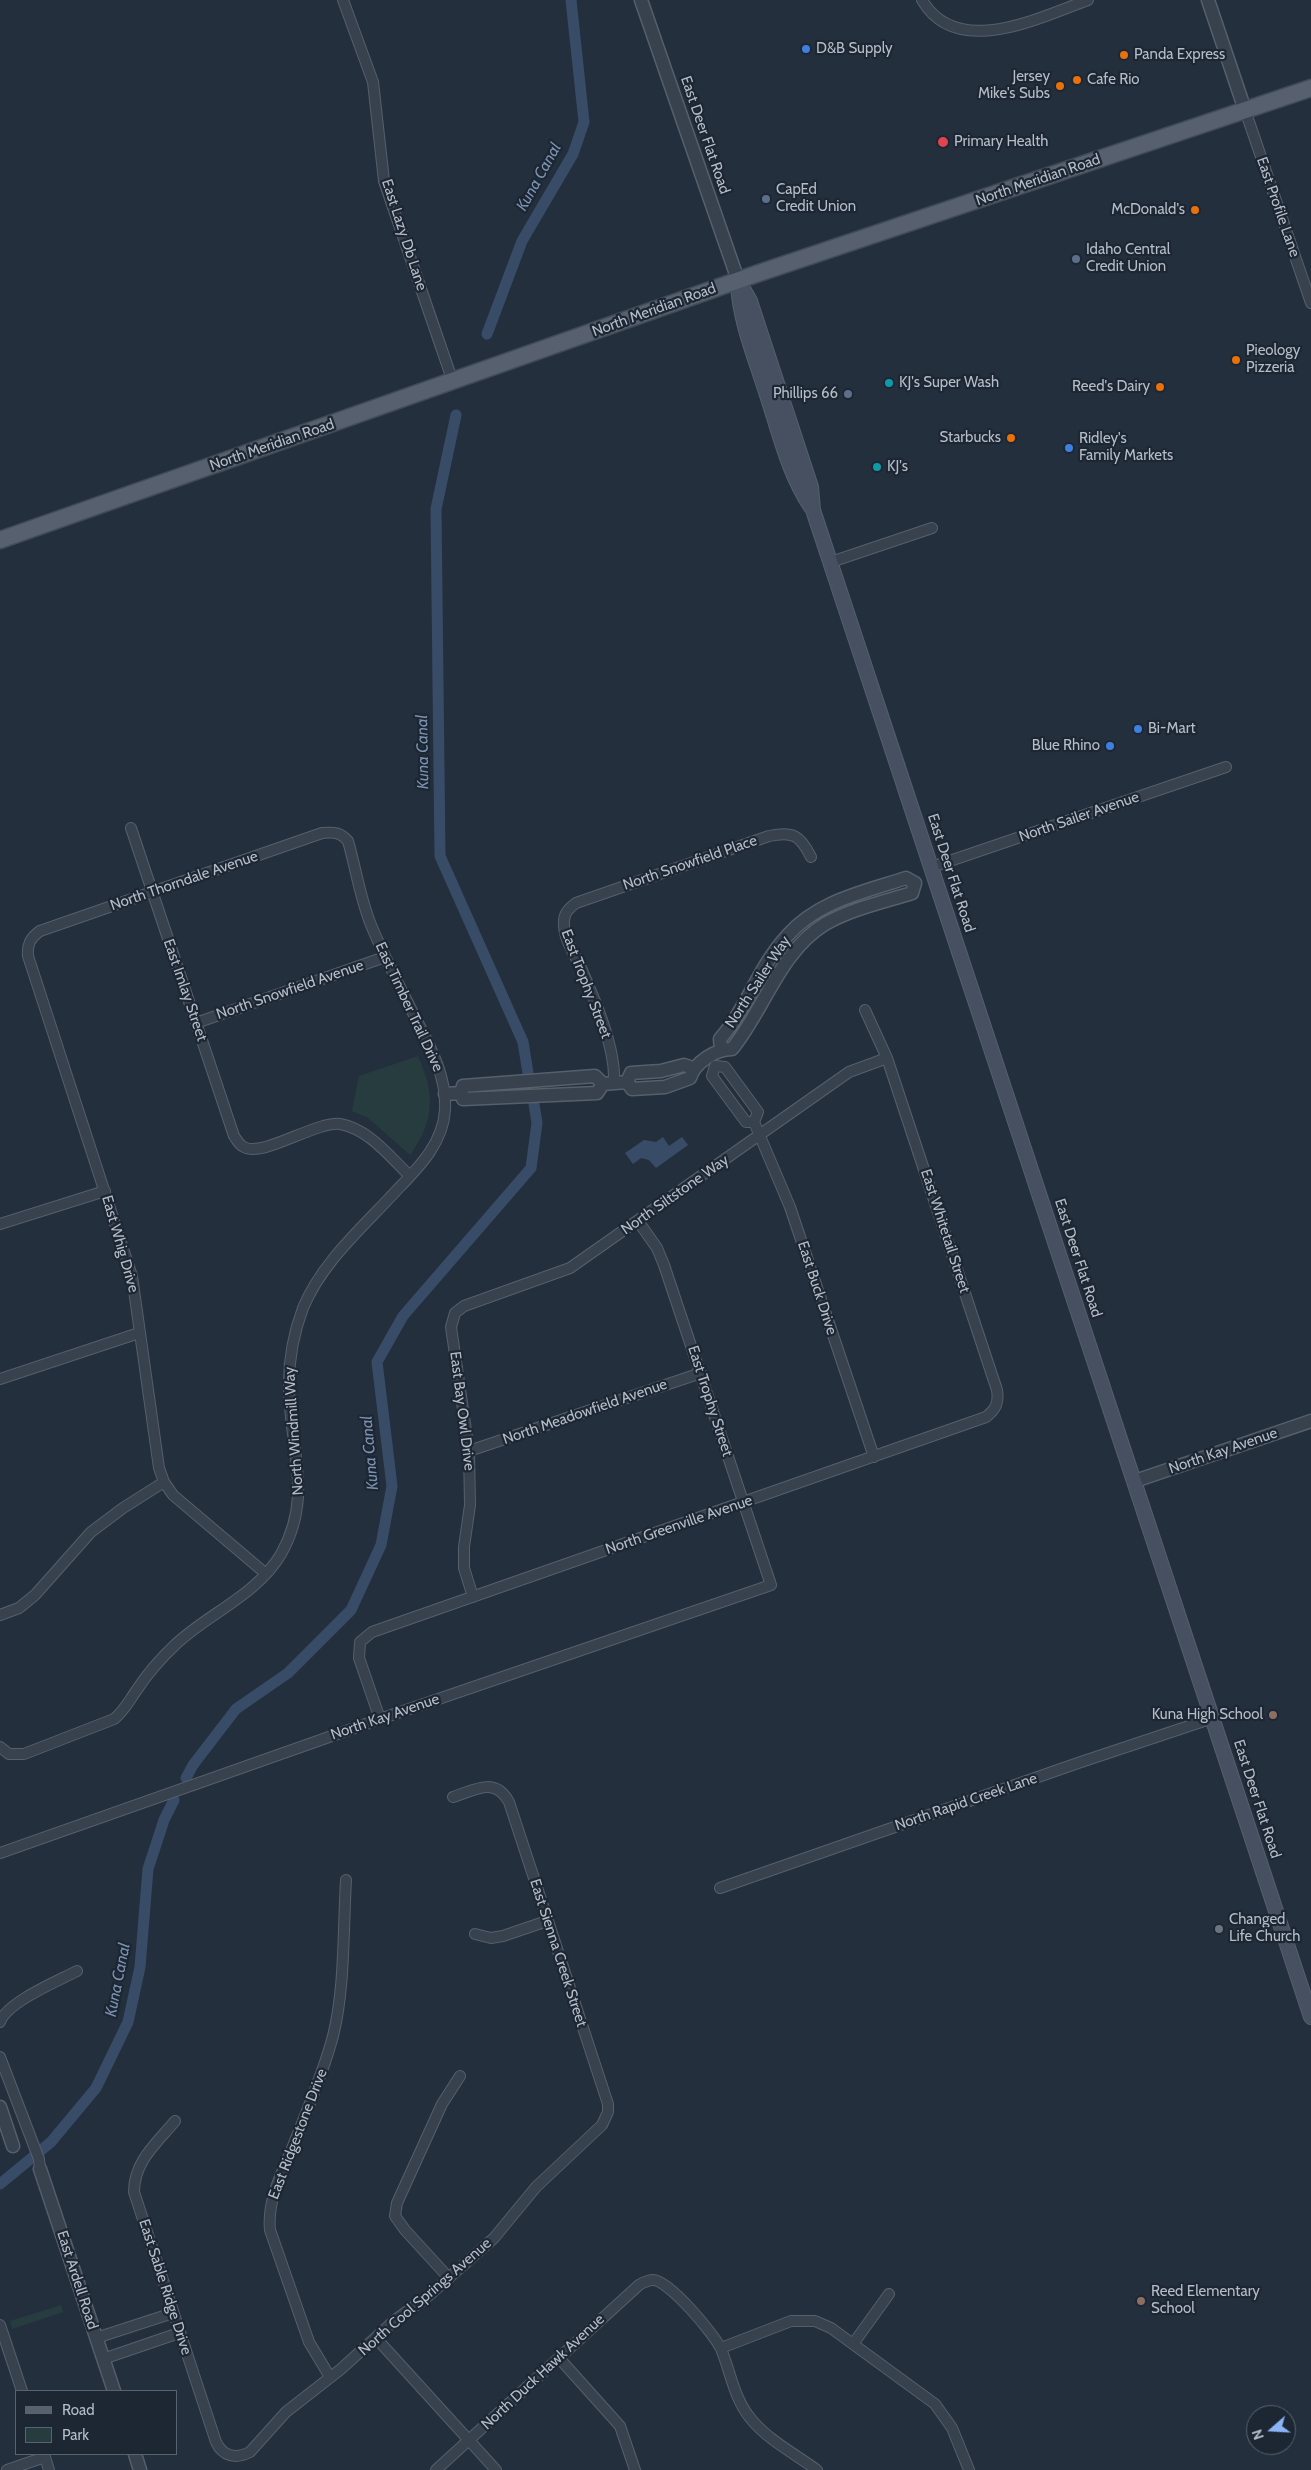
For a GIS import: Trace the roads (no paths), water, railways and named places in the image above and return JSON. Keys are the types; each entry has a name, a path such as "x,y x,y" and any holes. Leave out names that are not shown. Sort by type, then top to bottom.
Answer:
{"main road":[{"name":"North Meridian Road","path":"0,540 453,382 738,280 1311,88"},
{"name":"East Deer Flat Road","path":"738,280 750,302 811,487 813,510 1311,2017"}],"street":[{"name":"East Lazy Db Lane","path":"343,0 373,82 384,182 453,382"},
{"name":"East Deer Flat Road","path":"641,0 738,280"},
{"path":"922,0 926,7 946,24 974,32 1003,30 1088,0"},
{"path":"1208,0 1244,110"},
{"name":"East Profile Lane","path":"1244,110 1311,303"},
{"path":"831,562 932,528"},
{"name":"North Sailer Avenue","path":"933,872 1226,767"},
{"name":"East Imlay Street","path":"132,828 234,1136 245,1148 260,1148 323,1126 338,1124 354,1128 368,1136 410,1176"},
{"name":"North Thorndale Avenue","path":"30,940 40,931 322,833 342,834"},
{"name":"North Snowfield Place","path":"564,914 576,903 769,836 783,833 794,835 804,842 811,857"},
{"name":"East Timber Trail Drive","path":"342,834 348,841 361,894 385,957 437,1062 443,1081 445,1112 441,1133 426,1158 410,1176"},
{"name":"North Sailer Way","path":"615,1083 631,1073 662,1070 684,1065 693,1068 712,1061 721,1049 720,1039 731,1027 776,951 800,922 815,912 844,898 906,878 915,883 933,872"},
{"name":"East Trophy Street","path":"564,914 565,932 588,983 611,1050 615,1083"},
{"name":"East Whig Drive","path":"30,940 28,956 132,1276 159,1468 164,1482 173,1495 265,1573"},
{"name":"North Snowfield Avenue","path":"196,1023 385,957"},
{"name":"East Whitetail Street","path":"865,1010 886,1058 997,1390 997,1406"},
{"name":"North Siltstone Way","path":"454,1313 464,1306 570,1268 849,1072 886,1058"},
{"name":"East Buck Drive","path":"754,1122 746,1122 712,1076 712,1061 725,1067 758,1112 754,1122 790,1207 874,1457"},
{"path":"445,1094 461,1093 463,1086 595,1076 615,1083"},
{"name":"North Windmill Way","path":"0,1747 9,1754 24,1754 114,1719 122,1713 152,1669 174,1646 193,1629 249,1590 280,1556 290,1536 297,1515 300,1494 288,1385 294,1332 304,1305 325,1270 410,1176"},
{"path":"0,1224 105,1191"},
{"name":"East Trophy Street","path":"638,1221 661,1256 771,1585"},
{"name":"East Bay Owl Drive","path":"454,1313 451,1327 469,1451 470,1505 464,1548 464,1568 473,1597"},
{"path":"0,1379 139,1333"},
{"name":"North Meadowfield Avenue","path":"469,1451 701,1373"},
{"name":"North Greenville Avenue","path":"380,1719 359,1658 360,1642 372,1632 986,1417 997,1406"},
{"name":"North Kay Avenue","path":"1134,1481 1311,1421"},
{"path":"0,1616 19,1608 35,1595 91,1532 123,1508 164,1482"},
{"name":"North Kay Avenue","path":"0,1852 771,1585"},
{"name":"North Rapid Creek Lane","path":"720,1888 1078,1762 1213,1718"},
{"name":"East Sienna Creek Street","path":"452,1797 491,1786 499,1789 509,1802 608,2104 606,2119"},
{"name":"East Ridgestone Drive","path":"330,2377 309,2342 270,2230 269,2215 276,2190 326,2064 334,2033 346,1880"},
{"path":"475,1934 491,1938 547,1921"},
{"path":"0,2022 2,2015 24,1999 77,1971"},
{"path":"0,2057 40,2164"},
{"path":"449,2278 405,2230 395,2216 397,2202 438,2113 460,2076"},
{"path":"0,2106 13,2146"},
{"name":"North Cool Springs Avenue","path":"231,2456 242,2456 250,2452 286,2412 449,2278 494,2238 536,2187 602,2125 606,2119"},
{"name":"East Sable Ridge Drive","path":"175,2121 141,2161 134,2181 136,2201 216,2442 224,2453 231,2456"},
{"name":"East Ardell Road","path":"40,2164 114,2390"},
{"name":"North Duck Hawk Avenue","path":"436,2470 638,2285 653,2280 664,2284 711,2332 721,2348"},
{"path":"854,2344 889,2294"},
{"path":"96,2338 173,2313"},
{"path":"817,2470 766,2433 751,2419 734,2389 721,2348 791,2321 803,2319 815,2321 831,2328 935,2404 952,2428 969,2470"},
{"path":"1,2330 22,2390"},
{"path":"103,2359 179,2333"},
{"path":"376,2338 496,2470"},
{"path":"559,2358 620,2426 635,2470"},
{"path":"7,2470 44,2455 49,2470"},
{"path":"134,2455 140,2470"}],"water":[{"path":"663,1137 669,1146 682,1137 688,1145 656,1168 649,1160 641,1158 633,1164 625,1153 644,1140 656,1142"}],"waterway":[{"name":"Kuna Canal","path":"487,334 522,241 573,154 584,122 571,0"},
{"name":"Kuna Canal","path":"456,415 436,509 440,856 523,1042 528,1073"},
{"name":"Kuna Canal","path":"186,1778 193,1765 236,1709 288,1673 351,1610 381,1545 392,1486 377,1362 403,1316 531,1168 537,1123 534,1104"},
{"name":"Kuna Canal","path":"0,2184 51,2142 96,2088 128,2022 140,1967 148,1869 164,1820 174,1800"}],"place":[{"name":"D&B Supply","path":"806,49"},
{"name":"Panda Express","path":"1124,55"},
{"name":"Cafe Rio","path":"1077,80"},
{"name":"Jersey Mike's Subs","path":"1060,86"},
{"name":"Primary Health","path":"943,142"},
{"name":"CapEd Credit Union","path":"766,199"},
{"name":"McDonald's","path":"1195,210"},
{"name":"Idaho Central Credit Union","path":"1076,259"},
{"name":"Pieology Pizzeria","path":"1236,360"},
{"name":"KJ's Super Wash","path":"889,383"},
{"name":"Reed's Dairy","path":"1160,387"},
{"name":"Phillips 66","path":"848,394"},
{"name":"Starbucks","path":"1011,438"},
{"name":"Ridley's Family Markets","path":"1069,448"},
{"name":"KJ's","path":"877,467"},
{"name":"Bi-Mart","path":"1138,729"},
{"name":"Blue Rhino","path":"1110,746"},
{"name":"Kuna High School","path":"1273,1715"},
{"name":"Changed Life Church","path":"1219,1929"},
{"name":"Reed Elementary School","path":"1141,2301"}]}
